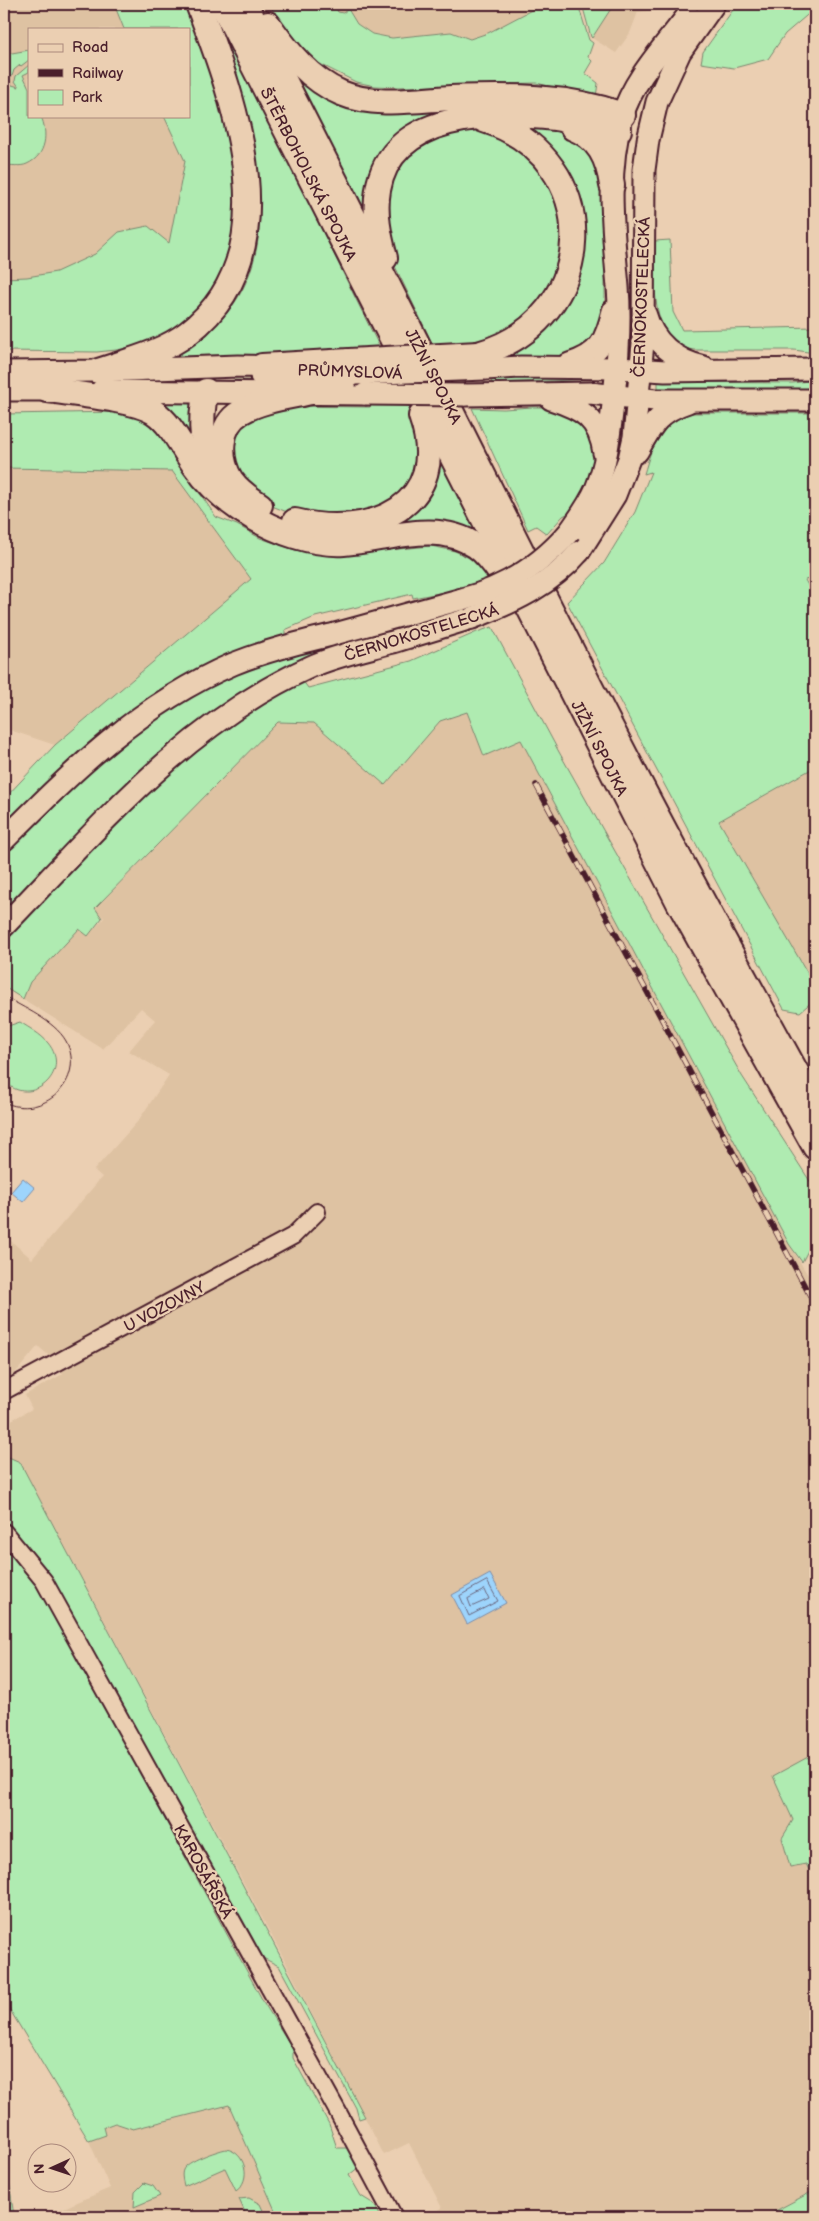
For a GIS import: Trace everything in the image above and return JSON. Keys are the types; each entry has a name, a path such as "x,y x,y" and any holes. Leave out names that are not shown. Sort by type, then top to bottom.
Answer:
{"highway":[{"path":"98,371 158,350 187,334 209,314 221,299 230,284 241,258 245,241 247,210 243,158 226,86 198,4"},
{"name":"ŠTĚRBOHOLSKÁ SPOJKA","path":"222,4 395,344"},
{"name":"ŠTĚRBOHOLSKÁ SPOJKA","path":"245,4 401,309"},
{"path":"254,4 284,46 301,64 324,84 342,93 363,98 393,100 499,96 532,97 588,104 621,122"},
{"path":"401,309 378,231 376,205 380,181 392,158 413,137 440,124 472,117 508,115 533,117 572,121 604,130 621,122"},
{"path":"262,366 352,367 456,357 481,362 496,349 511,342 547,312 561,288 571,260 573,235 562,182 549,161 532,145 513,132 492,122 472,117"},
{"path":"533,117 566,126 592,138 607,160 612,185"},
{"name":"JIŽNÍ SPOJKA","path":"401,309 634,771 740,971 815,1106"},
{"path":"310,392 252,406 232,419 224,432 222,448 225,465 232,480 246,495 264,507 282,517 305,523 326,526 358,525 388,517 401,507 419,487 426,471 428,453 426,432 395,344"},
{"name":"JIŽNÍ SPOJKA","path":"395,344 679,902 815,1147"},
{"path":"47,390 132,403 156,413 168,426 205,479 226,498 249,514 284,532 321,542 343,543 427,532 457,537 476,546 489,558 532,616"},
{"path":"206,392 203,409 203,433 208,462 227,492 249,514"}],"main road":[{"name":"ČERNOKOSTELECKÁ","path":"4,840 118,732 164,700 214,673 276,649 490,590 515,578 545,557 570,532 595,491 604,462 618,368 620,348 618,288 612,232 612,185 621,122 639,82 697,4"},
{"name":"ČERNOKOSTELECKÁ","path":"4,926 155,770 201,732 226,715 279,683 318,664 472,618 524,596 552,577 579,552 603,518 623,476 634,437 640,370 643,298 644,170 650,128 658,98 672,67 688,39 714,4"},
{"path":"621,122 650,128"},
{"path":"554,367 582,360 598,348 608,331 618,288"},
{"path":"643,298 650,327 662,344 686,362 721,371"},
{"path":"481,362 640,370 815,369"},
{"path":"4,372 262,366"},
{"path":"206,392 210,383 222,377 352,367"},
{"name":"PRŮMYSLOVÁ","path":"4,390 365,394 590,393 638,398 697,400 815,400"},
{"path":"537,394 573,406 588,416 601,438 604,462"},
{"path":"623,476 654,421 671,408 697,400"}],"street":[{"name":"U VOZOVNY","path":"4,1392 293,1236 317,1212"},
{"name":"KAROSÁŘSKÁ","path":"4,1532 44,1581 338,2112 394,2217"}],"shaded area":[{"path":"4,4 114,4 124,28 28,28 28,118 165,118 185,161 175,222 161,274 4,278"},
{"path":"334,4 543,4 488,33 470,39 451,32 392,38 372,34 357,24 348,9 343,13 338,12"},
{"path":"612,4 673,4 667,9 638,12 630,33 616,53 592,38"},
{"path":"4,468 172,471 251,579 55,745 4,728"},
{"path":"467,712 484,756 521,739 789,1244 815,1287 815,1778 793,1821 806,1864 815,1881 815,2190 764,2217 425,2217 442,2208 409,2143 384,2155 284,1959 20,1462 4,1455 4,1424 32,1409 25,1395 63,1374 57,1363 38,1346 18,1370 4,1382 4,1290 9,1284 4,1280 4,1235 32,1259 102,1177 94,1170 138,1121 169,1075 129,1051 155,1020 141,1008 103,1049 23,999 30,982 79,928 88,936 104,918 95,909 278,722 314,723 385,785 440,721"},
{"path":"815,767 815,987 719,821"},
{"path":"229,2105 278,2217 43,2217 110,2188 89,2141 106,2135 104,2127 115,2123 133,2129"}],"green space":[{"path":"114,4 192,4 233,135 239,241 197,319 140,346 97,352 4,351 4,278 27,277 56,272 95,254 119,232 148,226 169,243 185,161 165,118 190,118 190,28 124,28"},
{"path":"269,4 334,4 338,12 343,13 348,9 357,24 372,34 392,38 451,32 470,39 488,33 543,4 578,4 589,40 593,43 588,57 592,61 585,73 598,83 596,97 536,83 399,87 375,86 356,82 316,62 296,46"},
{"path":"582,4 614,4 592,38 591,37"},
{"path":"771,4 815,4 815,11 813,10 785,34 768,59 734,68 701,63 703,52 735,7"},
{"path":"222,27 416,421 419,433 413,481 376,513 317,518 287,512 272,506 253,494 230,465 234,428 272,406 370,407 360,385 229,383 233,380 341,381 301,353 187,358 166,362 180,349 213,327 227,313 246,281 257,247 260,210 257,173 250,135 219,29"},
{"path":"28,50 28,61 20,65 14,70 12,76 7,78 4,74 4,57 6,54"},
{"path":"28,66 28,72 23,75 28,86 28,118 42,118 45,129 44,143 39,155 27,164 19,166 4,165 4,80 5,83 19,87 15,81 16,76"},
{"path":"298,79 309,87 494,104 432,118 365,212 356,191 353,192"},
{"path":"530,128 567,130 601,164 605,243 605,324 575,358 508,359 507,357 547,327 564,304 580,266 583,246 584,226 576,186 567,167 559,156"},
{"path":"479,129 529,151 566,215 559,282 508,337 436,351 391,258 385,239 389,183 407,155 441,133"},
{"path":"670,240 673,312 682,330 815,327 815,353 794,350 694,350 679,345 668,335 661,322 655,288 655,241"},
{"path":"489,377 600,378 601,379 492,383"},
{"path":"815,380 815,394 658,392 658,382 793,383"},
{"path":"167,398 194,399 196,446 164,409"},
{"path":"554,407 582,418 596,452 588,486 571,512 563,516 547,534 536,526 528,530 472,408 504,409"},
{"path":"120,412 147,420 159,433 216,517 237,525 260,538 295,550 333,555 431,546 455,551 479,563 490,578 460,589 413,598 412,594 315,617 285,630 285,636 122,720 92,742 4,826 4,799 55,745 251,579 172,471 4,468 4,414"},
{"path":"694,413 815,413 815,577 805,580 815,598 815,767 719,821 808,974 814,1000 800,1012 784,1009 567,602 604,563 635,512 651,472 644,474 659,434 673,421"},
{"path":"437,452 476,535 379,529"},
{"path":"452,612 419,627 369,635 329,646 312,659 266,681 4,915 4,849 55,799 164,710 253,665"},
{"path":"492,627 559,752 742,1076 815,1189 815,1237 802,1262 789,1244 521,740 484,756 467,712 440,721 385,785 314,723 278,722 95,908 102,918 88,936 79,929 30,982 23,999 4,987 4,936 112,822 229,720 303,681 308,688 411,661"},
{"path":"20,1022 48,1043 54,1054 55,1066 52,1076 45,1084 36,1089 25,1091 14,1089 4,1081 4,1039 8,1026"},
{"path":"4,1455 20,1462 365,2117 359,2119 356,2108 279,1966 263,1958 52,1577 4,1518"},
{"path":"4,1542 38,1584 264,2003 293,2049 293,2058 329,2124 337,2148 348,2148 359,2167 349,2175 361,2196 374,2204 381,2217 278,2217 229,2105 133,2129 115,2123 104,2127 106,2135 89,2141 4,2000"},
{"path":"808,1757 815,1769 815,1881 806,1864 790,1867 782,1838 793,1820 773,1776"},
{"path":"4,2142 5,2152 14,2217 4,2217"},
{"path":"226,2149 238,2155 244,2167 244,2180 236,2191 225,2168 184,2186 182,2174 185,2167 202,2157"},
{"path":"144,2183 153,2186 160,2196 134,2207 135,2192"},
{"path":"815,2190 815,2217 764,2217"},
{"path":"249,2198 260,2204 266,2217 247,2217 239,2199"}],"water":[{"path":"23,1178 35,1188 23,1202 11,1192"},
{"path":"490,1574 506,1603 467,1624 452,1595"}],"tram line":[{"path":"4,996 38,1015 54,1027 66,1041 71,1056 71,1070 66,1083 57,1094 46,1102 33,1106 18,1106 4,1102"}],"railway":[{"path":"536,785 815,1305"}]}
